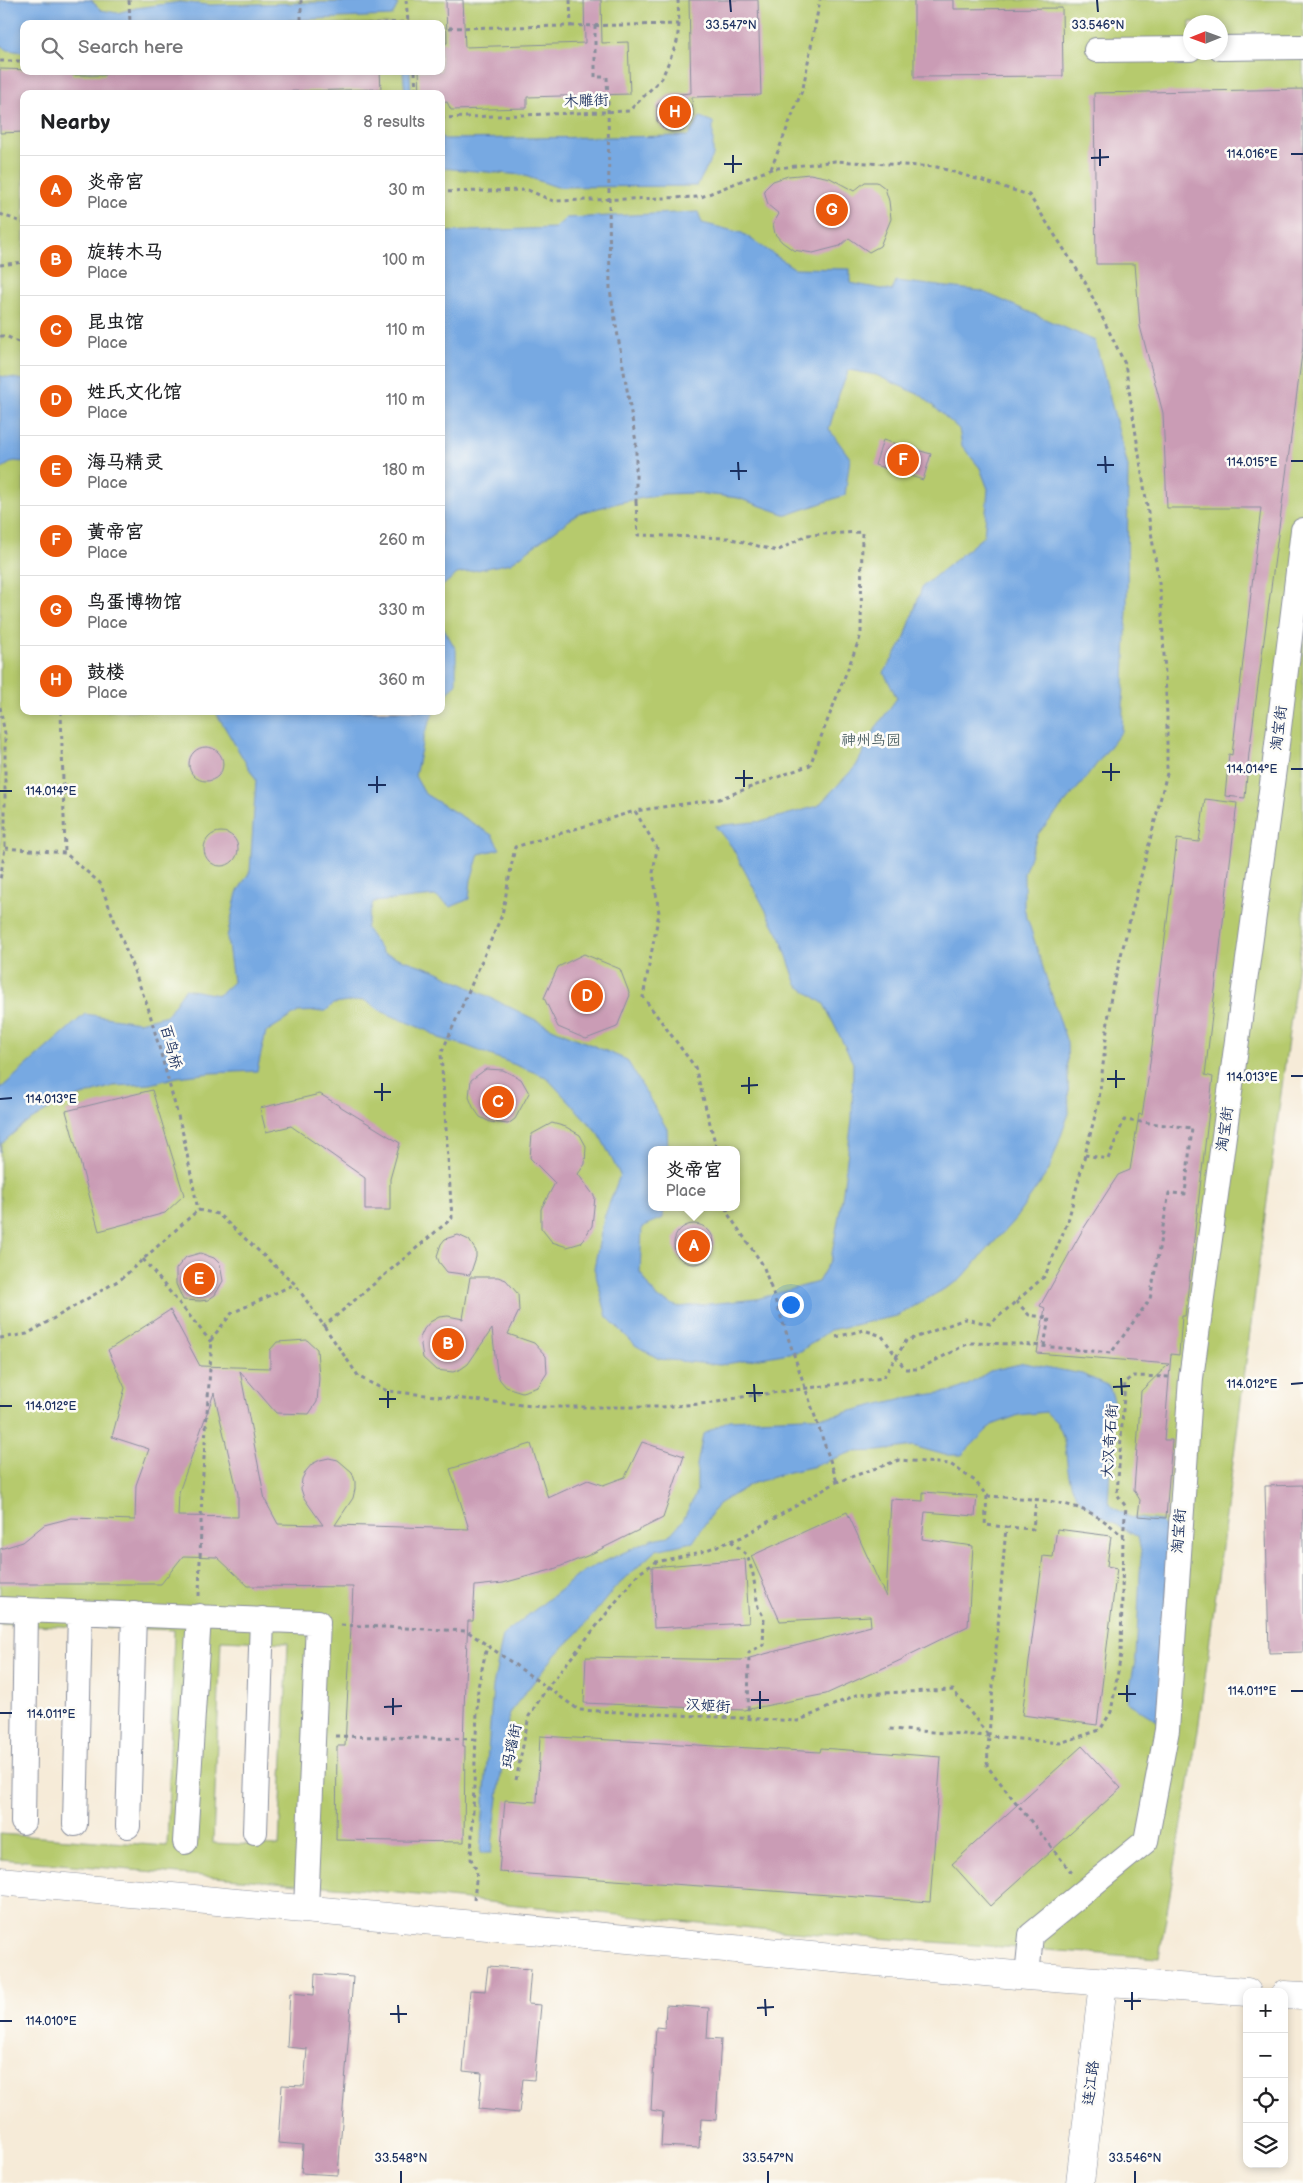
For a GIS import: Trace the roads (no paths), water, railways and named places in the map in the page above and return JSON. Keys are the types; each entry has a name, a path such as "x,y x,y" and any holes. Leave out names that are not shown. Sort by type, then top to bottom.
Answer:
{"street":[{"path":"1228,48 1303,47"},
{"path":"1096,50 1183,49"},
{"name":"淘宝街","path":"1027,1976 1031,1935 1146,1841 1167,1730 1191,1378 1273,779 1303,530"},
{"path":"0,1609 318,1622 306,1909"},
{"path":"23,1822 26,1610"},
{"path":"75,1824 80,1612"},
{"path":"128,1826 134,1614"},
{"path":"186,1842 199,1616"},
{"path":"255,1832 262,1619"},
{"path":"0,1881 1103,1983 1243,1992"},
{"name":"连江路","path":"1080,2183 1103,1983"},
{"path":"1288,1995 1303,1996"}],"water":[{"path":"0,0 91,0 101,10 117,13 136,8 180,2 210,5 391,1 398,4 392,16 288,20 20,20 20,52 8,50 0,45"},
{"path":"403,75 410,75 411,90 405,90"},
{"path":"700,117 713,122 713,156 697,186 557,187 522,175 445,168 445,139 688,136"},
{"path":"698,212 702,223 742,233 794,268 850,269 850,283 892,291 896,281 981,291 1095,341 1128,467 1127,609 1122,731 1082,783 1038,834 1024,873 1024,908 1067,1043 1069,1113 1049,1170 1015,1219 960,1280 897,1316 830,1330 801,1351 720,1365 659,1359 635,1345 607,1317 594,1268 604,1218 620,1175 599,1134 546,1077 467,1046 439,1038 430,1032 383,1012 364,1000 333,1004 326,1011 298,1012 266,1032 257,1071 211,1073 177,1077 151,1084 113,1086 60,1103 23,1125 1,1144 0,1152 0,1089 85,1014 139,1022 167,1015 185,989 219,995 233,982 227,937 237,893 250,871 256,780 217,715 432,715 424,735 415,776 425,794 492,835 500,849 479,854 471,880 469,899 451,907 435,896 373,902 366,928 383,953 434,970 554,1029 627,1060 667,1129 668,1146 648,1146 648,1211 664,1211 663,1218 642,1227 640,1272 657,1298 679,1307 757,1299 818,1282 831,1259 842,1199 852,1119 853,1063 824,1004 797,985 781,939 732,847 715,826 764,821 818,806 856,766 877,726 897,698 884,673 904,640 922,587 984,536 988,489 980,468 962,446 959,429 922,396 876,375 849,370 839,394 829,429 850,458 845,495 787,515 738,498 697,493 664,494 622,502 579,513 511,563 457,574 445,584 445,232 555,228 566,218"},
{"path":"0,376 20,379 20,462 14,461 0,469"},
{"path":"445,630 456,650 456,683 445,697"},
{"path":"1024,1363 1082,1374 1109,1386 1114,1400 1108,1502 1126,1515 1161,1521 1168,1533 1169,1559 1159,1722 1127,1702 1136,1657 1141,1552 1138,1537 1094,1511 1079,1499 1071,1484 1064,1439 1057,1423 1046,1412 1019,1415 992,1425 962,1455 945,1455 913,1446 879,1451 852,1452 812,1467 751,1484 718,1504 693,1542 656,1550 614,1589 578,1633 556,1654 509,1713 491,1853 480,1853 493,1687 503,1635 584,1571 653,1539 669,1536 683,1520 697,1491 697,1465 703,1434 729,1420 831,1416 904,1398 954,1391 968,1385 990,1371"}],"place":[{"name":"鼓楼","path":"675,112"},
{"name":"鸟蛋博物馆","path":"832,210"},
{"name":"黄帝宫","path":"903,460"},
{"name":"姓氏文化馆","path":"587,996"},
{"name":"昆虫馆","path":"498,1102"},
{"name":"炎帝宫","path":"694,1246"},
{"name":"海马精灵","path":"199,1279"},
{"name":"旋转木马","path":"448,1344"}],"park label":[{"name":"神州鸟园","path":"871,740"}]}
